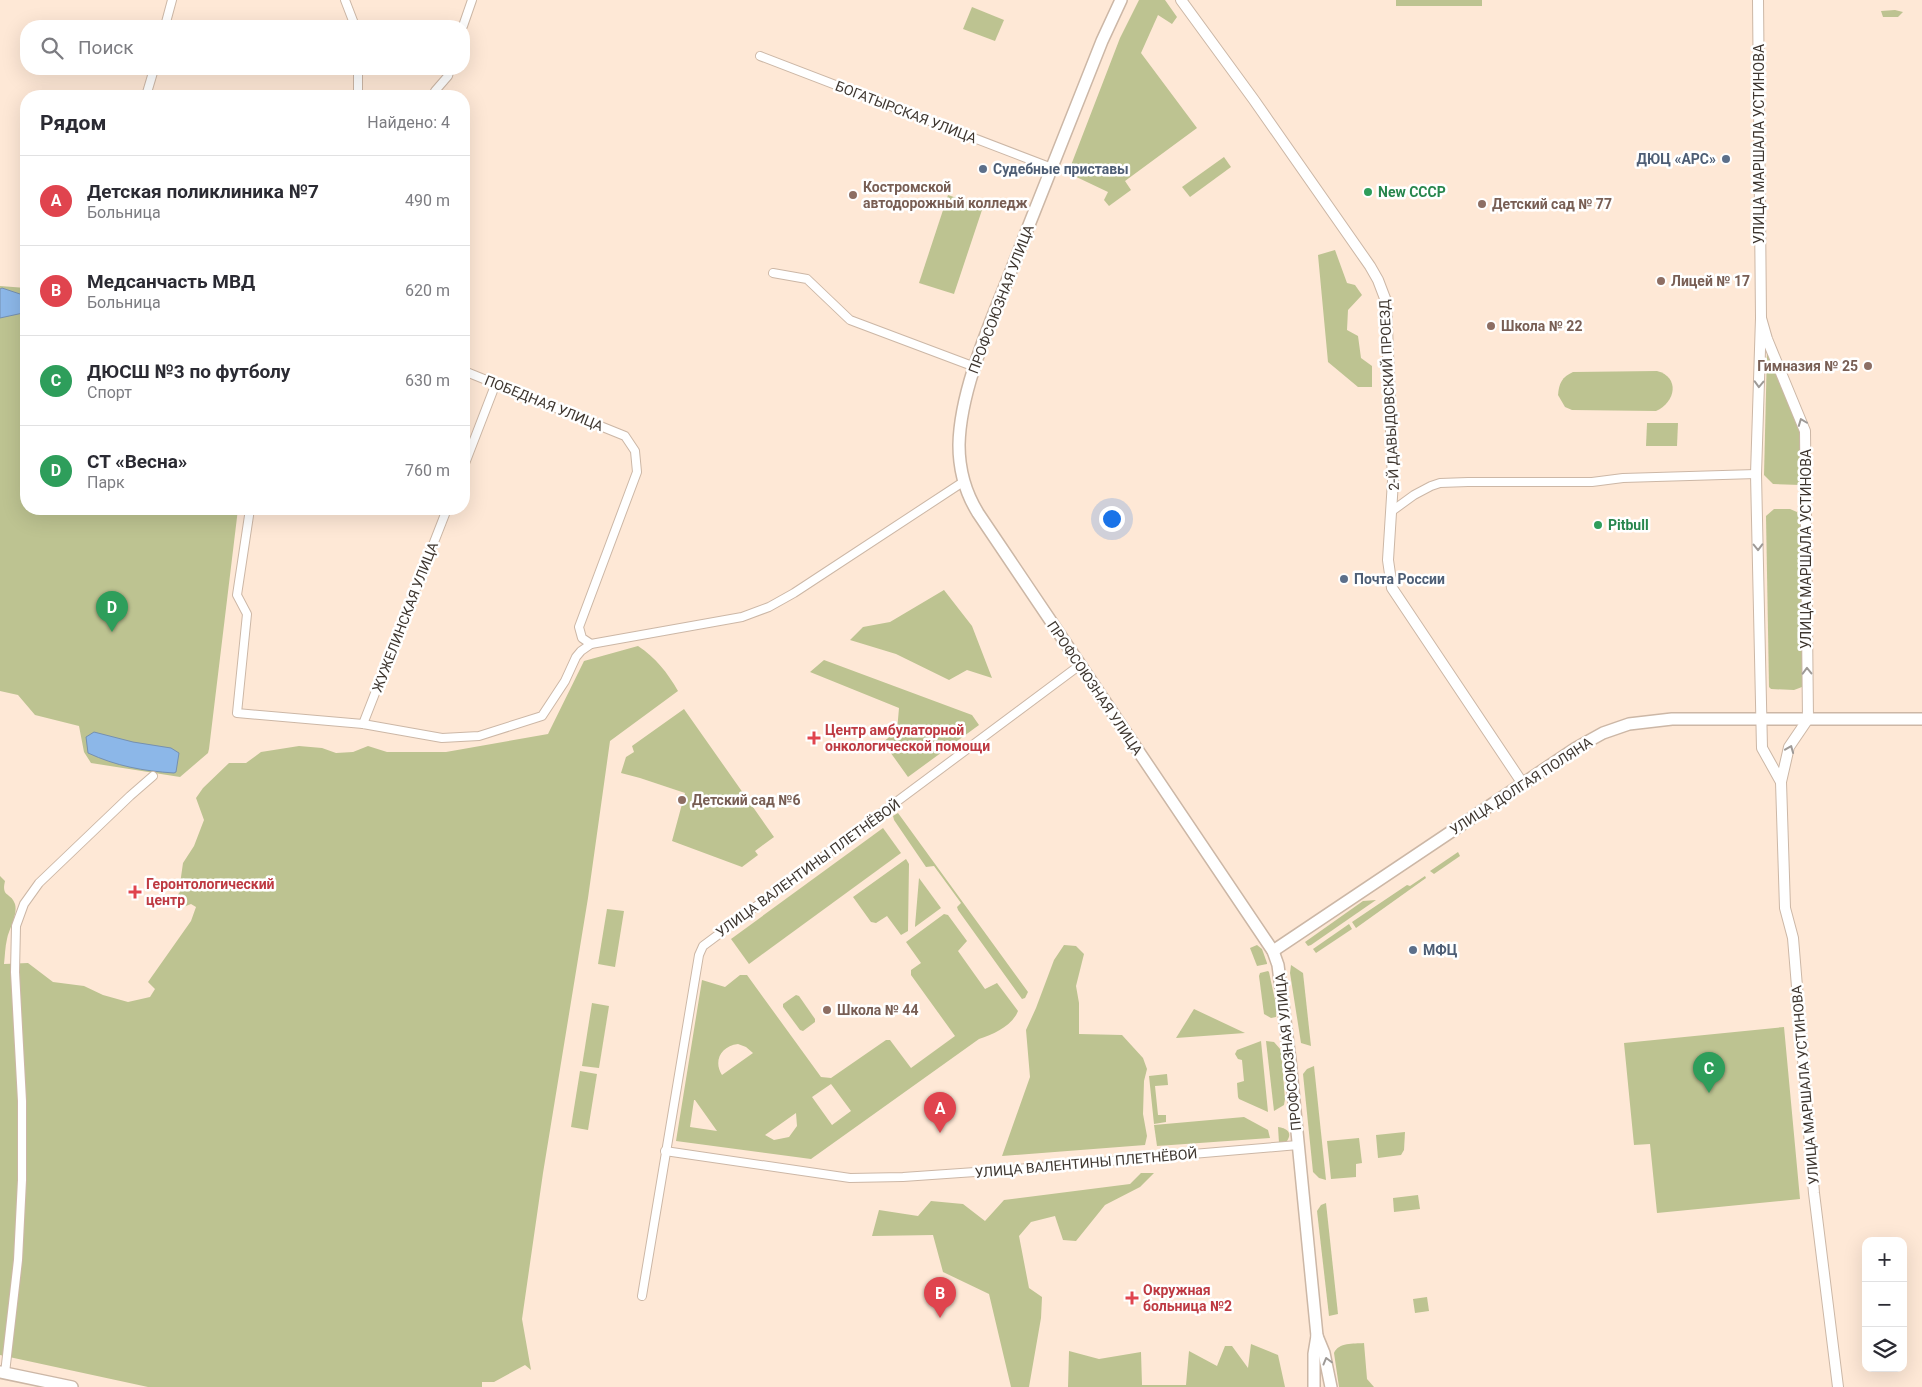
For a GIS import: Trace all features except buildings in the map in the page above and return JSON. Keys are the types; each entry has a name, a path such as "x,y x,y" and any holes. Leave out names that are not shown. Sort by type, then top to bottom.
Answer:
{"main road":[{"name":"ПРОФСОЮЗНАЯ УЛИЦА","path":"1121,0 1102,41 975,367 965,397 960,462 963,482 969,498 978,513 1273,951 1278,965 1317,1336 1314,1354 1314,1387"},
{"name":"УЛИЦА ДОЛГАЯ ПОЛЯНА","path":"1273,951 1576,748 1603,733 1629,724 1672,719 1922,719"},
{"path":"1317,1336 1327,1361 1332,1387"},
{"path":"3,1372 72,1387"}],"street":[{"path":"167,20 172,0"},
{"path":"345,0 353,20"},
{"path":"465,20 472,0"},
{"name":"2-Й ДАВЫДОВСКИЙ ПРОЕЗД","path":"1181,0 1254,100 1370,266 1384,290 1393,481 1388,560 1392,588 1523,784"},
{"name":"УЛИЦА МАРШАЛА УСТИНОВА","path":"1758,0 1761,318 1756,474 1762,748 1781,782"},
{"name":"БОГАТЫРСКАЯ УЛИЦА","path":"760,56 1052,168"},
{"path":"148,90 152,75"},
{"path":"358,75 358,90"},
{"path":"437,90 448,75"},
{"path":"773,274 807,279 850,320 975,367"},
{"name":"УЛИЦА МАРШАЛА УСТИНОВА","path":"1761,318 1767,339 1805,431 1808,720 1789,748 1781,782 1785,908 1793,938 1814,1193 1838,1387"},
{"name":"ПОБЕДНАЯ УЛИЦА","path":"470,373 625,436 635,451 637,472 579,627 582,638 591,644"},
{"path":"470,450 496,383"},
{"path":"1392,511 1422,490 1440,483 1592,482 1623,478 1756,474"},
{"path":"249,515 237,595 247,614 237,713 363,724 442,738 462,738 479,736 542,716 554,699 576,657 591,644 742,617 769,607 794,593 963,482"},
{"name":"ЖУЖЕЛИНСКАЯ УЛИЦА","path":"363,724 445,515"},
{"name":"УЛИЦА ВАЛЕНТИНЫ ПЛЕТНЁВОЙ","path":"642,1296 699,955 703,946 1080,665"},
{"path":"3,1372 18,1260 22,1180 22,1101 15,972 16,926 24,904 39,883 153,776"},
{"name":"УЛИЦА ВАЛЕНТИНЫ ПЛЕТНЁВОЙ","path":"665,1151 850,1178 904,1177 1004,1170 1298,1145"}],"green space":[{"path":"1139,0 1165,0 1177,17 1172,24 1158,15 1141,53 1197,128 1125,181 1131,190 1109,206 1104,200 1108,192 1068,173 1120,38"},
{"path":"1396,0 1482,0 1482,6 1396,6"},
{"path":"972,7 1004,20 995,41 963,29"},
{"path":"1895,10 1903,12 1898,17 1883,17 1881,11"},
{"path":"1224,157 1231,167 1190,197 1182,187"},
{"path":"948,195 983,207 954,294 919,283"},
{"path":"1335,250 1347,283 1355,285 1362,295 1348,310 1347,330 1358,336 1361,358 1372,366 1372,387 1358,387 1328,362 1318,255"},
{"path":"0,286 20,288 20,515 237,515 209,749 208,753 180,777 91,763 84,752 79,726 35,715 18,695 0,691"},
{"path":"1767,351 1800,426 1800,485 1773,484 1764,475"},
{"path":"1657,371 1669,379 1673,390 1668,402 1656,411 1572,410 1565,407 1558,395 1562,381 1573,372"},
{"path":"1647,423 1678,423 1677,446 1646,446"},
{"path":"1774,509 1790,509 1797,512 1802,529 1803,682 1802,687 1794,690 1771,689 1769,687 1766,516"},
{"path":"944,590 972,626 992,678 967,670 949,680 896,654 850,640 863,627 890,622"},
{"path":"638,646 661,666 678,691 610,741 588,898 543,1173 522,1319 531,1370 525,1365 494,1382 482,1382 482,1387 148,1387 0,1355 0,876 5,881 5,893 13,900 16,908 6,942 4,964 28,963 53,982 84,986 103,995 128,1002 150,997 155,989 148,982 191,921 196,907 191,904 183,907 176,904 177,896 182,889 180,884 183,863 194,846 204,820 196,798 203,788 229,763 246,763 261,752 299,746 322,748 336,753 353,752 368,746 387,752 446,752 548,734 584,661"},
{"path":"824,660 972,715 979,725 908,777 883,742 897,731 899,708 810,672"},
{"path":"684,709 774,837 755,851 758,855 742,867 672,841 685,793 621,773 626,757 634,752 632,746"},
{"path":"898,813 1028,992 1025,998 1022,999 958,910 957,907 961,903 934,866 926,867 894,820 893,816"},
{"path":"883,828 901,853 749,964 731,939"},
{"path":"1458,852 1460,856 1434,874 1430,871"},
{"path":"906,859 909,864 908,931 901,935 887,916 876,923 871,922 853,897"},
{"path":"1425,876 1426,878 1356,928 1352,922 1407,885 1410,886"},
{"path":"919,878 941,908 915,927 915,926"},
{"path":"1376,900 1311,945 1308,946 1305,942 1363,901"},
{"path":"607,909 624,911 615,967 598,964"},
{"path":"944,914 948,915 967,941 958,951 985,989 997,983 1018,1011 1015,1016 1002,1029 979,1039 811,1159 676,1141 702,980 725,987 740,975 747,975 821,1077 831,1078 886,1040 890,1040 911,1068 955,1036 911,975 911,970 921,963 906,942","holes":["738,1044 746,1047 753,1053 722,1075 718,1065 720,1055 732,1045","831,1084 851,1111 832,1125 812,1097","694,1100 695,1100 717,1131 690,1127","796,1113 797,1126 789,1137 774,1140 765,1135"]},
{"path":"1349,924 1352,929 1316,953 1313,949"},
{"path":"1064,945 1076,946 1084,954 1076,986 1079,1003 1079,1034 1122,1035 1143,1058 1147,1069 1144,1081 1143,1114 1147,1136 1145,1145 1002,1156 1030,1077 1026,1030 1054,960"},
{"path":"1257,945 1262,949 1267,964 1257,966 1250,948"},
{"path":"1291,965 1303,973 1311,1046 1301,1043 1290,973"},
{"path":"1268,971 1277,1009 1276,1017 1271,1018 1264,1014 1259,976 1260,973"},
{"path":"796,995 799,996 815,1019 815,1022 803,1031 800,1030 783,1007 783,1004"},
{"path":"592,1003 609,1006 599,1068 582,1066"},
{"path":"1194,1009 1245,1033 1176,1038"},
{"path":"1784,1027 1800,1199 1657,1213 1650,1144 1634,1145 1624,1043"},
{"path":"1261,1041 1268,1112 1238,1097 1237,1083 1244,1081 1242,1060 1238,1059 1235,1054 1237,1050"},
{"path":"1266,1041 1274,1042 1281,1050 1285,1099 1284,1105 1274,1111"},
{"path":"1314,1066 1326,1180 1319,1178 1313,1172 1303,1074 1307,1069"},
{"path":"580,1071 597,1074 588,1130 571,1127"},
{"path":"1167,1074 1168,1085 1155,1086 1158,1115 1166,1115 1166,1122 1154,1124 1149,1076"},
{"path":"1244,1117 1268,1130 1270,1138 1157,1146 1154,1125"},
{"path":"1278,1127 1288,1131 1289,1138 1287,1141 1279,1143"},
{"path":"1405,1132 1404,1150 1401,1155 1378,1158 1376,1135"},
{"path":"1359,1138 1362,1163 1356,1164 1356,1177 1331,1179 1327,1141"},
{"path":"1141,1173 1154,1173 1140,1187 1105,1205 1076,1241 1063,1240 1055,1216 1031,1222 1019,1236 1029,1288 1042,1297 1041,1318 1029,1387 1011,1387 989,1294 943,1272 933,1235 872,1236 879,1210 918,1216 931,1201 963,1204 985,1221 1004,1200 1130,1184"},
{"path":"1418,1195 1420,1209 1394,1212 1393,1198"},
{"path":"1326,1203 1338,1314 1329,1316 1317,1211 1321,1205"},
{"path":"1427,1297 1429,1311 1415,1313 1413,1299"},
{"path":"1364,1343 1367,1379 1374,1387 1339,1387 1334,1353 1336,1349 1343,1345"},
{"path":"1251,1344 1278,1355 1285,1387 1068,1387 1069,1351 1099,1359 1141,1352 1142,1385 1186,1385 1189,1351 1217,1366 1225,1346 1232,1346 1248,1368"}],"water":[{"path":"0,289 20,294 20,314 0,318"},
{"path":"94,732 133,742 171,748 179,753 176,772 130,767 88,753 86,737"}],"place":[{"name":"ДЮЦ «АРС»","path":"1726,159"},
{"name":"Судебные приставы","path":"983,169"},
{"name":"New СССР","path":"1368,192"},
{"name":"Костромской автодорожный колледж","path":"853,195"},
{"name":"Детский сад № 77","path":"1482,204"},
{"name":"Лицей № 17","path":"1661,281"},
{"name":"Школа № 22","path":"1491,326"},
{"name":"Гимназия № 25","path":"1868,366"},
{"name":"Pitbull","path":"1598,525"},
{"name":"Почта России","path":"1344,579"},
{"name":"СТ «Весна»","path":"112,632"},
{"name":"Центр амбулаторной онкологической помощи","path":"814,738"},
{"name":"Детский сад №6","path":"682,800"},
{"name":"Геронтологический центр","path":"135,892"},
{"name":"МФЦ","path":"1413,950"},
{"name":"Школа № 44","path":"827,1010"},
{"name":"ДЮСШ №3 по футболу","path":"1709,1093"},
{"name":"Детская поликлиника №7","path":"940,1133"},
{"name":"Окружная больница №2","path":"1132,1298"},
{"name":"Медсанчасть МВД","path":"940,1318"}]}
